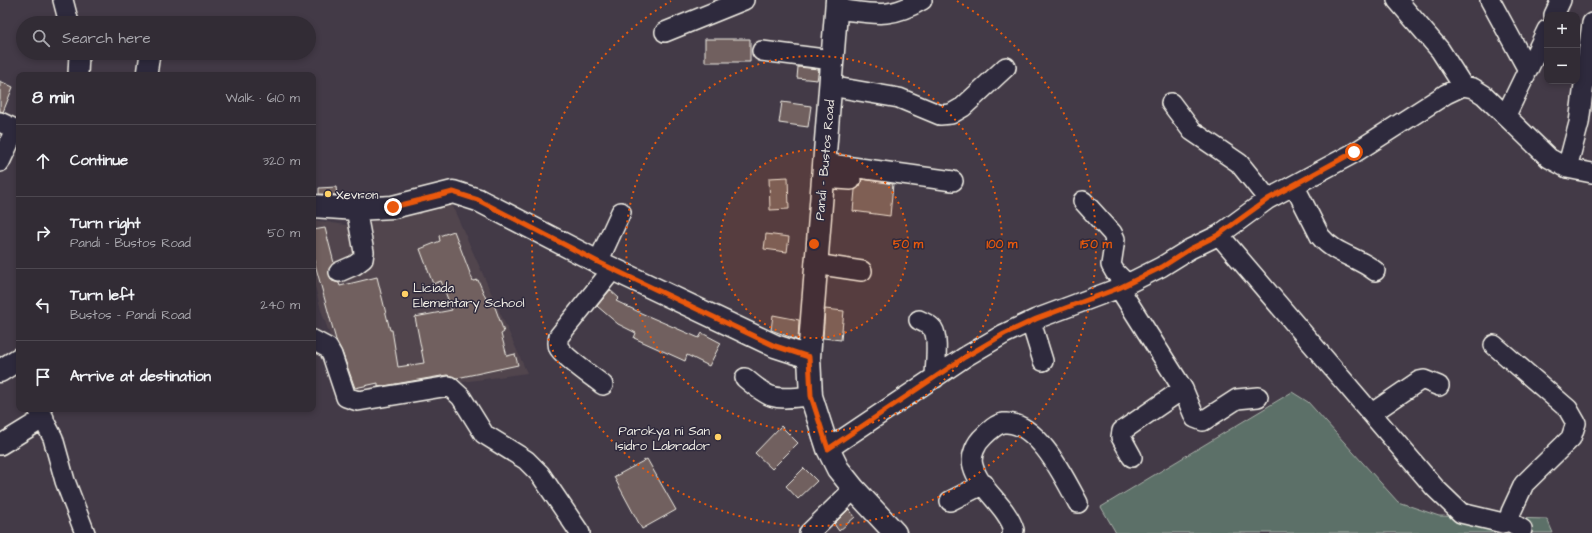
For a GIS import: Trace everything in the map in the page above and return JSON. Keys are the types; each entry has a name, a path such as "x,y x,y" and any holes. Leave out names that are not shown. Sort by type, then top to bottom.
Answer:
{"main road":[{"name":"Pandi - Bustos Road","path":"837,5 809,357 811,396 828,449 838,469 854,489 895,533"},
{"path":"316,206 356,209 393,207 453,192 478,200 605,265 775,346 809,357"}],"street":[{"path":"63,0 68,16"},
{"path":"665,32 744,0"},
{"path":"837,5 892,14 905,10 922,0"},
{"path":"1397,0 1440,50 1463,86"},
{"path":"1490,0 1528,70"},
{"path":"1555,12 1561,0"},
{"path":"1567,168 1579,123 1592,23"},
{"path":"1506,115 1544,36"},
{"path":"762,51 832,60"},
{"path":"78,72 79,60"},
{"path":"147,72 149,60"},
{"path":"830,86 899,98 940,115 951,114 963,107 1006,67"},
{"path":"828,449 965,357 1004,334 1123,286 1162,267 1190,249 1218,235 1268,199 1354,152 1446,94 1463,86 1473,88 1484,95 1549,158 1567,168 1592,173"},
{"path":"1171,103 1192,131 1239,163 1268,199"},
{"path":"0,162 11,127"},
{"path":"823,171 851,180"},
{"path":"823,171 953,181"},
{"path":"1294,185 1320,236 1326,244 1366,264 1375,272"},
{"path":"1083,200 1112,233 1115,240 1111,265 1183,389 1195,418 1203,421 1237,399 1258,397"},
{"path":"339,272 364,259 356,209"},
{"path":"603,385 566,355 559,348 558,342 559,336 605,265 621,212"},
{"path":"1218,235 1435,488 1460,513 1515,527"},
{"path":"816,264 862,271"},
{"path":"919,320 929,324 934,330 936,337 935,378"},
{"path":"1031,322 1043,361"},
{"path":"316,342 328,348 332,355 346,397 351,400 449,386 461,397 484,434 526,460 540,474 580,533"},
{"path":"1494,345 1568,409 1576,423 1571,438 1524,484 1511,512 1515,527"},
{"path":"745,378 761,392 772,398 783,399 811,396"},
{"path":"1372,413 1419,381 1424,380 1439,386"},
{"path":"1132,457 1122,441 1122,431 1183,389"},
{"path":"0,445 41,414 53,438 65,481 85,533"},
{"path":"1012,533 1014,530 1011,520 984,484 973,466 973,454 980,439 991,429 1004,423 1016,426 1030,433 1043,444 1078,503"},
{"path":"950,501 984,484"},
{"path":"809,533 854,489"}],"shaded area":[{"name":"Liciada Elementary School","path":"451,203 527,373 352,397 321,310 316,291 316,220 352,226"}],"green space":[{"path":"1292,392 1308,402 1398,502 1439,516 1547,519 1553,533 1116,533 1101,507"}],"building":[{"path":"705,39 750,39 750,62 705,62"},
{"path":"798,67 819,69 817,80 797,78"},
{"path":"0,81 13,87 3,112 0,111"},
{"path":"782,102 811,106 808,127 779,123"},
{"path":"788,177 789,209 770,210 769,178"},
{"path":"862,179 893,184 890,216 853,211 855,190 860,186"},
{"path":"336,187 337,195 319,194 319,188"},
{"path":"325,228 334,263 328,271 332,281 339,283 340,286 377,277 390,330 392,330 398,367 424,363 415,317 452,310 441,281 433,284 420,249 440,241 439,236 454,231 473,281 478,280 487,301 492,299 504,332 501,334 507,356 515,354 518,365 457,378 447,375 378,387 378,383 355,388 336,340 316,268 316,230"},
{"path":"766,234 789,237 787,252 764,249"},
{"path":"610,290 619,298 616,301 641,313 699,338 702,333 721,343 709,366 687,355 685,361 634,338 636,333 618,324 597,306"},
{"path":"825,309 844,311 841,340 823,338"},
{"path":"773,315 799,320 798,340 771,330"},
{"path":"781,426 798,443 772,469 755,453"},
{"path":"647,459 676,510 642,529 614,477"},
{"path":"804,468 817,481 798,499 786,486"},
{"path":"849,509 855,517 839,531 834,524"}],"place":[{"name":"Xevron","path":"328,194"},
{"name":"Liciada Elementary School","path":"405,294"},
{"name":"Parokya ni San Isidro Labrador","path":"718,437"}],"route":[{"path":"393,207 453,192 478,200 612,269 775,346 809,357 811,396 817,419 828,449 965,357 1004,334 1036,319 1119,288 1162,267 1190,249 1218,235 1268,199 1354,152"}]}
